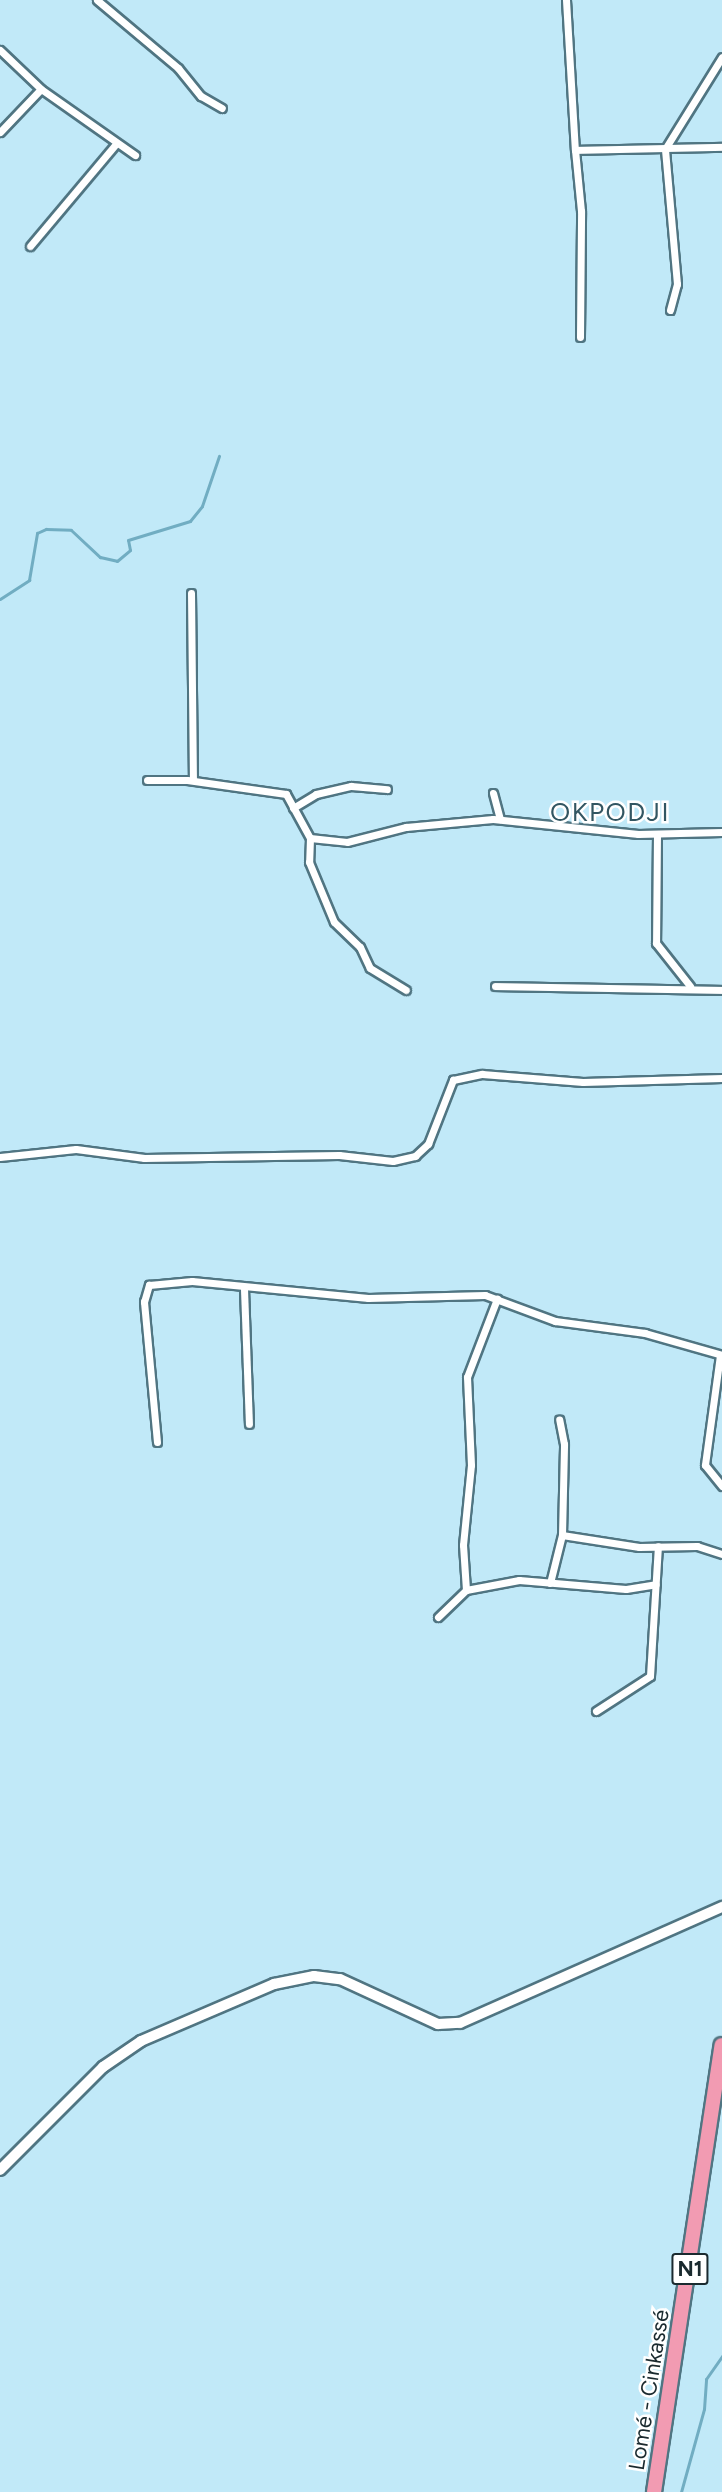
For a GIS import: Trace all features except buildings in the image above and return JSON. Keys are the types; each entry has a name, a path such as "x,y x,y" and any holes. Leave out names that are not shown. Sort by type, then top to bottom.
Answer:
{"highway":[{"name":"Lomé - Cinkassé","path":"654,2492 722,2045"}],"street":[{"path":"97,0 178,68 201,96 222,108"},
{"path":"566,0 574,150 581,211 580,337"},
{"path":"0,50 41,89 115,145 135,155"},
{"path":"670,310 677,284 665,149 722,57"},
{"path":"0,132 41,89"},
{"path":"30,246 115,145"},
{"path":"574,150 722,147"},
{"path":"191,593 193,780"},
{"path":"147,780 193,780 286,794 310,838 309,862 334,922 360,947 370,968 406,990"},
{"path":"293,808 316,794 351,786 387,789"},
{"path":"493,793 500,819"},
{"path":"310,838 347,842 406,827 500,819 657,834 722,832"},
{"path":"657,834 656,943 660,955 690,986"},
{"path":"495,986 690,986 722,990"},
{"path":"0,1157 76,1149 144,1158 339,1155 393,1161 415,1156 428,1144 453,1080 492,1074 583,1082 722,1078"},
{"path":"157,1442 144,1302 149,1285 192,1281 244,1289 498,1299 555,1321 645,1333 721,1355 705,1465 722,1486"},
{"path":"244,1289 249,1424"},
{"path":"466,1590 463,1545 471,1465 467,1377 498,1299"},
{"path":"550,1582 562,1535 564,1444 558,1419"},
{"path":"562,1535 584,1542 697,1546 722,1554"},
{"path":"596,1712 650,1676 658,1546"},
{"path":"438,1617 466,1590 519,1580 626,1589 656,1584"},
{"path":"0,2170 103,2067 141,2041 274,1984 314,1976 340,1979 438,2025 460,2024 722,1907"}],"waterway":[{"path":"0,599 29,580 37,533 46,529 71,530 100,557 117,561 130,550 128,540 190,521 202,506 219,456"},
{"path":"681,2492 704,2409 706,2379 722,2356"}],"district":[{"name":"OKPODJI","path":"610,813"}]}
